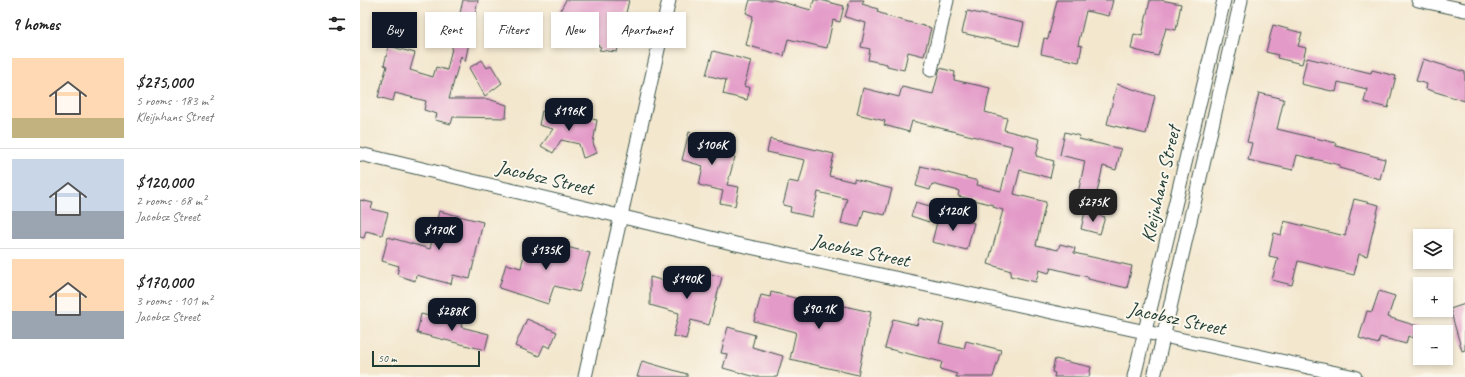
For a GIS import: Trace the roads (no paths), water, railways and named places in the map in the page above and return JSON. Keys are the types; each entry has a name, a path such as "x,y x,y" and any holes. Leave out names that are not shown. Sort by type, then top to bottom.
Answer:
{"street":[{"path":"585,377 669,0"},
{"path":"930,70 947,0"},
{"name":"Kleijnhans Street","path":"1134,377 1224,0"},
{"name":"Kleijnhans Street","path":"1154,377 1242,0"},
{"path":"1418,0 1465,10"},
{"name":"Jacobsz Street","path":"360,154 620,215 736,244 1355,377"}]}
